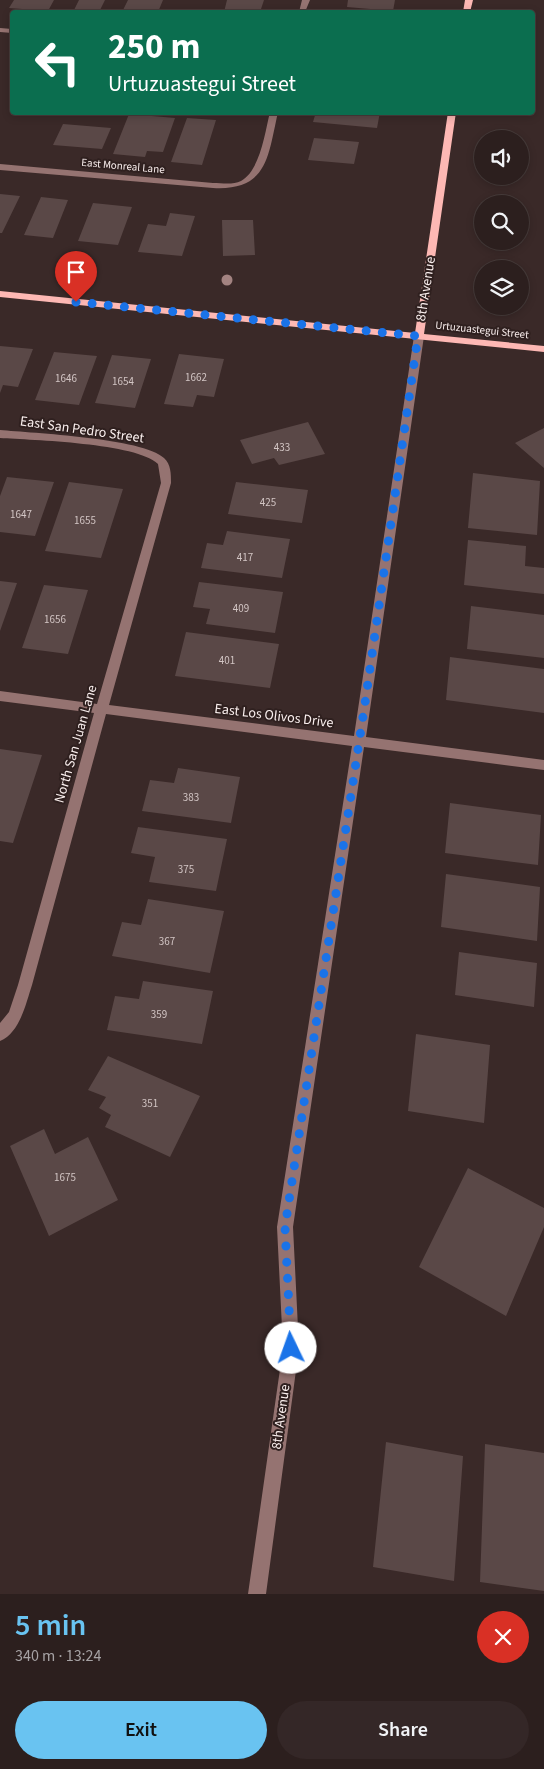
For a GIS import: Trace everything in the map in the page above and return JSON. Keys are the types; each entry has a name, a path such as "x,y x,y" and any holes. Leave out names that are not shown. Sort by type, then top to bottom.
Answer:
{"main road":[{"name":"8th Avenue","path":"418,336 452,115"},
{"name":"Urtuzuastegui Street","path":"0,294 544,349"}],"street":[{"name":"East Monreal Lane","path":"0,167 196,184 221,185 244,183 256,172 261,161 273,115"},
{"name":"8th Avenue","path":"257,1594 291,1348 285,1227 359,742 418,336"},
{"name":"East San Pedro Street","path":"0,434 114,446 150,453 159,459"},
{"name":"North San Juan Lane","path":"0,1034 14,1015 25,985 166,483 166,469 159,459"},
{"name":"East Los Olivos Drive","path":"0,696 544,764"}],"building":[{"path":"14,0 54,0 49,10 9,8"},
{"path":"79,0 105,0 100,10 74,10"},
{"path":"128,0 163,0 159,10 123,10"},
{"path":"227,0 264,0 261,10 224,10"},
{"path":"348,0 395,0 393,10 347,7"},
{"path":"129,115 175,118 163,152 147,151 145,157 113,154"},
{"path":"315,115 379,115 377,128 313,122"},
{"path":"187,118 216,120 202,165 171,162"},
{"path":"63,124 111,128 102,149 53,145"},
{"path":"314,138 359,142 354,164 308,160"},
{"path":"0,194 20,196 2,233 0,233"},
{"path":"41,197 68,200 53,238 24,235"},
{"path":"93,203 132,207 118,245 78,241"},
{"path":"170,213 195,216 182,256 138,252 148,224 166,226"},
{"path":"222,220 253,220 255,255 223,256"},
{"path":"0,346 33,349 18,387 3,385 0,393"},
{"path":"54,352 97,356 79,405 35,400"},
{"path":"179,354 224,359 214,397 197,395 193,407 164,404"},
{"path":"112,355 151,359 135,408 95,403"},
{"path":"308,422 325,454 279,465 274,458 252,464 240,440"},
{"path":"544,428 544,468 515,443"},
{"path":"473,473 540,481 537,535 468,528"},
{"path":"7,477 54,482 35,536 0,532 0,496"},
{"path":"69,482 123,489 101,558 45,551"},
{"path":"236,482 308,490 302,523 228,514"},
{"path":"227,531 290,539 282,578 201,568 207,543 223,545"},
{"path":"468,540 526,546 525,566 544,568 544,594 464,585"},
{"path":"0,581 17,583 0,631"},
{"path":"199,582 283,592 275,633 206,624 210,609 193,607"},
{"path":"44,585 88,590 68,654 22,648"},
{"path":"471,606 544,615 544,658 467,649"},
{"path":"186,632 279,644 270,688 175,676"},
{"path":"450,657 544,669 544,713 446,700"},
{"path":"0,749 42,755 13,843 0,841"},
{"path":"178,768 240,777 231,823 142,811 150,780 174,783"},
{"path":"450,803 541,815 538,865 445,853"},
{"path":"138,827 227,839 216,891 149,882 155,857 131,853"},
{"path":"446,874 540,887 537,941 441,927"},
{"path":"148,899 224,911 210,973 112,956 122,922 141,925"},
{"path":"459,952 537,963 534,1007 455,995"},
{"path":"143,981 213,991 202,1044 107,1030 115,996 139,999"},
{"path":"416,1034 490,1045 484,1123 408,1111"},
{"path":"108,1056 200,1096 170,1157 105,1127 111,1115 99,1108 106,1097 88,1090"},
{"path":"44,1129 55,1154 88,1137 118,1200 49,1236 10,1146"},
{"path":"468,1168 544,1208 544,1227 506,1316 419,1267"},
{"path":"386,1442 463,1456 454,1581 373,1567"},
{"path":"485,1444 544,1453 544,1591 480,1582"}],"route":[{"path":"76,302 418,336 364,710 285,1227 291,1348"}]}
